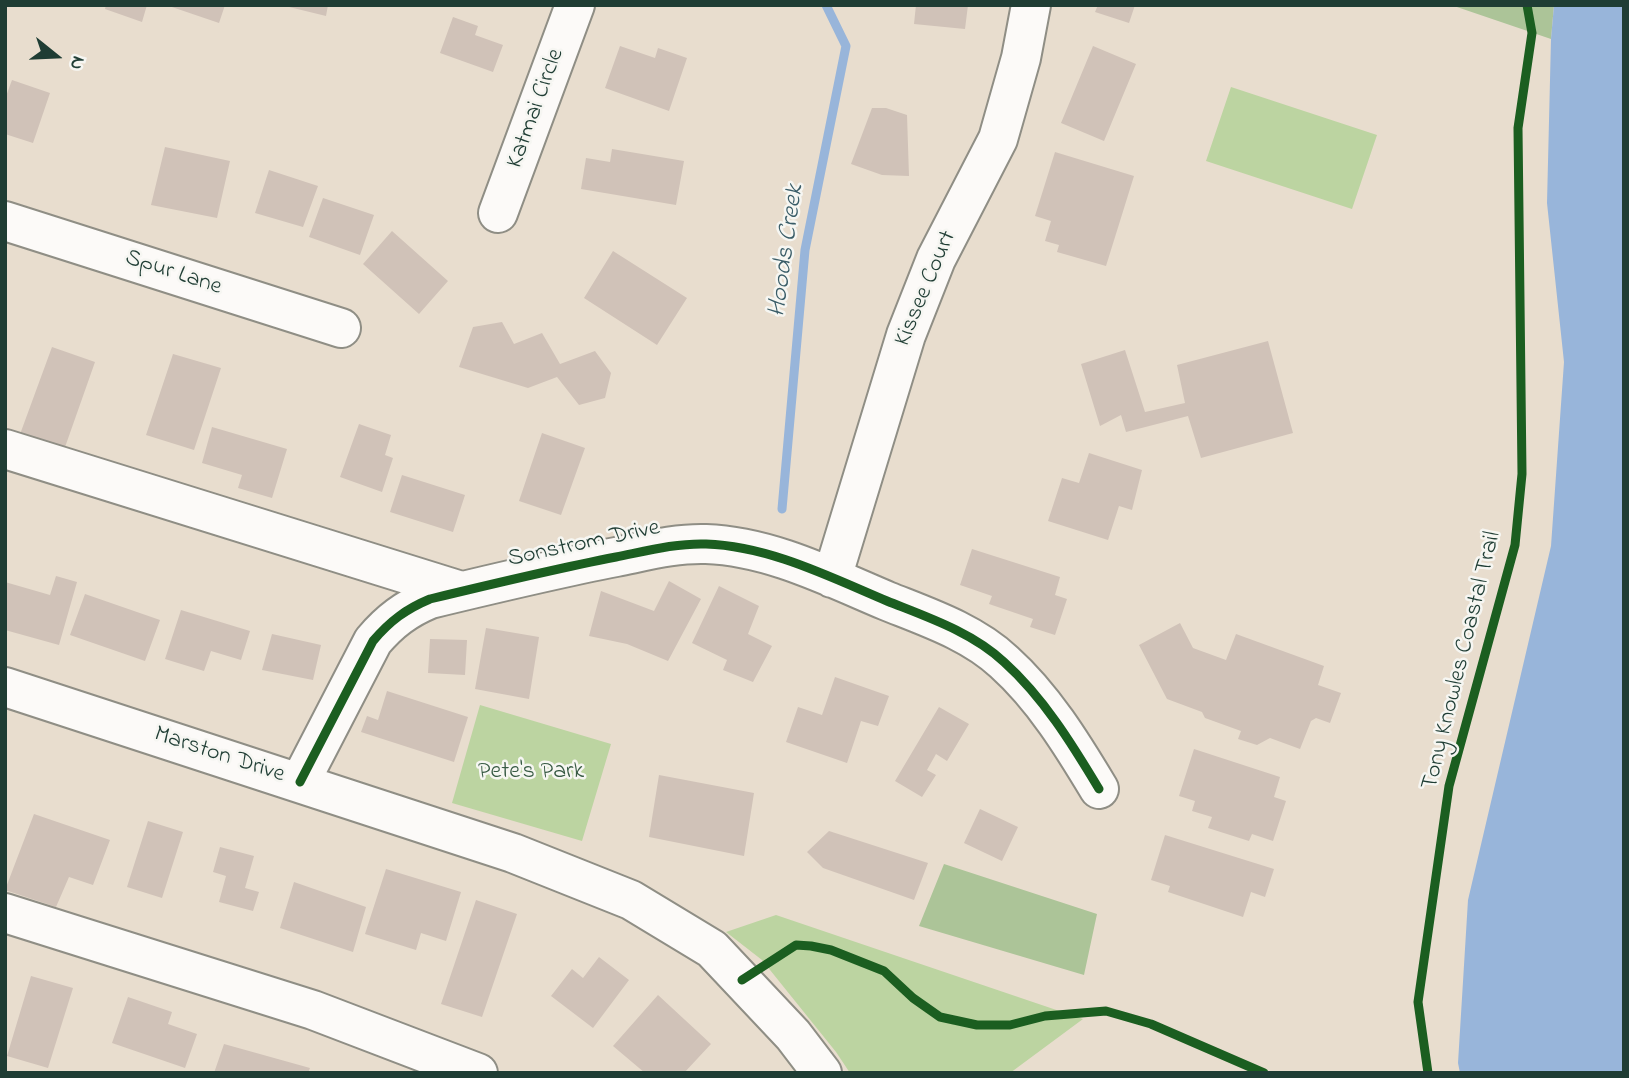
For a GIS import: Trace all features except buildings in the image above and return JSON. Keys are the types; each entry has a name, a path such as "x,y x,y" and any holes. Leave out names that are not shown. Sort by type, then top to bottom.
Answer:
{"street":[{"name":"Katmai Circle","path":"498,213 575,5"},
{"name":"Kissee Court","path":"832,578 906,335 936,260 998,139 1021,58 1031,5"},
{"name":"Spur Lane","path":"5,221 341,328"},
{"path":"5,449 461,591"},
{"name":"Sonstrom Drive","path":"300,782 373,641 389,621 410,607 430,599 572,565 674,546 704,544 763,553 939,622 975,641 1002,660 1029,686 1079,756 1098,789"},
{"name":"Marston Drive","path":"5,687 513,853 631,900 712,949 793,1035 822,1073"},
{"path":"5,913 313,1010 478,1073"}],"green space":[{"path":"1451,5 1554,5 1551,39"},
{"path":"1231,87 1377,135 1352,209 1206,161"},
{"name":"Pete's Park","path":"480,705 611,744 582,841 452,803"},
{"path":"944,864 1097,914 1084,975 919,926"},
{"path":"776,915 1083,1019 1010,1073 850,1073 762,960 726,932"}],"water":[{"path":"1554,5 1624,5 1624,1073 1460,1073 1458,1063 1468,900 1551,546 1564,362 1547,203"}],"waterway":[{"name":"Hoods Creek","path":"782,509 805,250 846,46 826,5"}],"cycle path":[{"name":"Tony Knowles Coastal Trail","path":"1428,1073 1418,1002 1449,786 1515,545 1522,474 1518,128 1532,33 1527,5"},
{"path":"300,782 373,641 406,611 430,599 570,567 661,548 706,544 753,550 799,564 933,619 978,642 1004,662 1032,690 1099,789"},
{"path":"742,980 796,945 811,946 831,950 884,971 913,998 940,1017 977,1025 1010,1025 1045,1016 1106,1011 1151,1024 1264,1073"}]}
